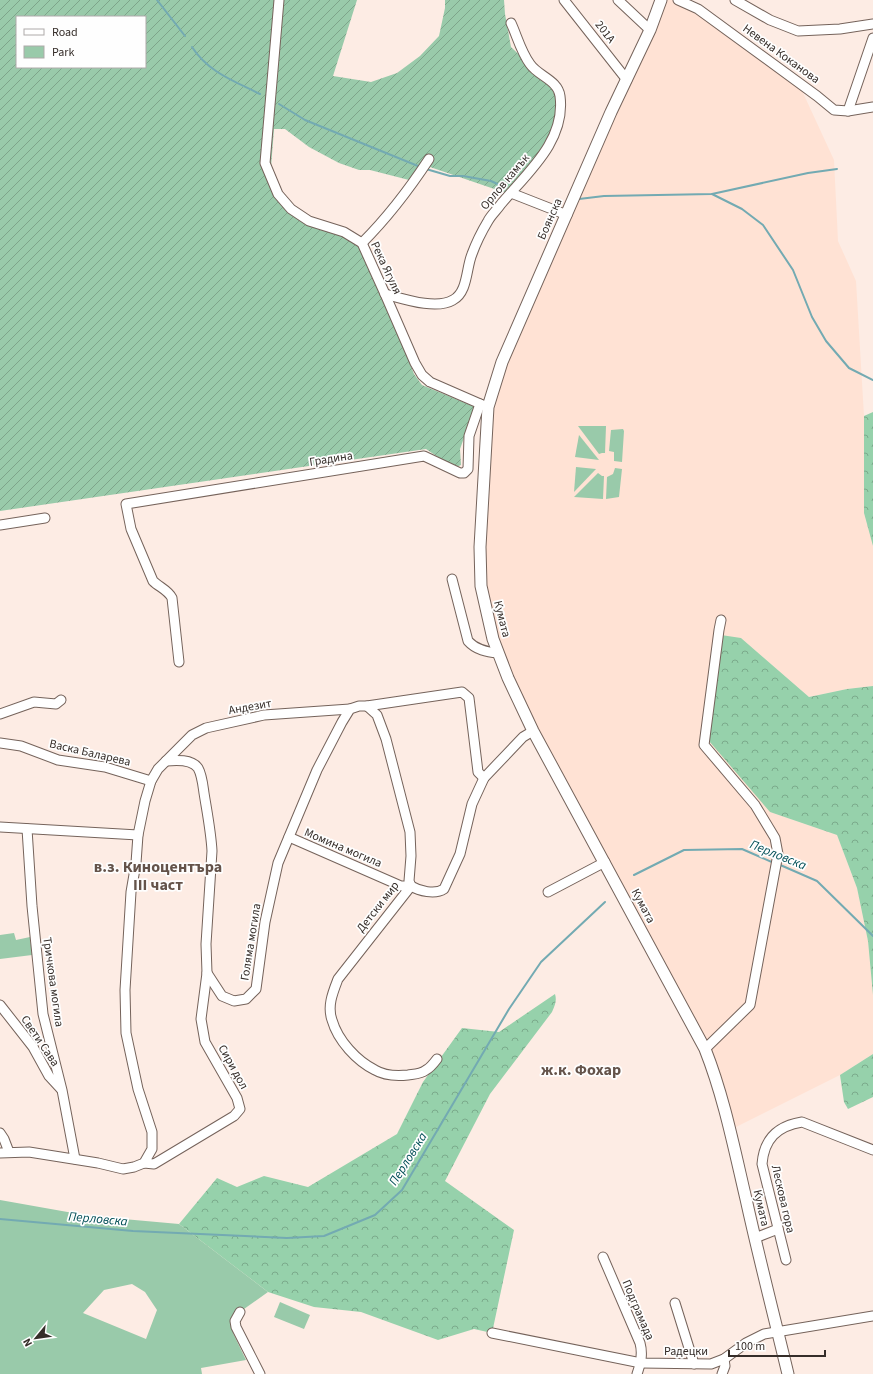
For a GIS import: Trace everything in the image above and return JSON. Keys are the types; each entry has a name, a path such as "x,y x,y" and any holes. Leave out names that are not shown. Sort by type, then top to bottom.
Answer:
{"main road":[{"name":"Боянска","path":"486,456 484,405 611,112 650,30 662,0"},
{"name":"Кумата","path":"486,456 480,547 481,586 493,639 508,678 533,731 705,1049 724,1103 754,1238 788,1374"}],"street":[{"name":"Река Ягуля","path":"280,0 265,163 278,194 291,209 309,222 344,232 362,243 386,294 415,363 422,375 430,382 484,405"},
{"name":"201А","path":"564,0 627,80"},
{"path":"618,0 650,30"},
{"name":"Невена Коканова","path":"678,0 698,9 834,110 848,111 873,108"},
{"path":"735,0 770,20 798,31 840,29 873,24"},
{"name":"Орлов камък","path":"386,294 419,302 438,304 444,304 455,300 461,293 465,284 472,254 488,220 538,162 546,150 558,125 560,95 555,85 530,65 512,23"},
{"path":"848,111 873,38"},
{"path":"362,243 409,189 429,159"},
{"path":"511,193 567,215"},
{"name":"Градина","path":"179,662 172,598 170,593 153,581 134,537 126,504 424,456 460,473 464,473 468,469 469,436 484,405"},
{"path":"0,525 45,518"},
{"path":"452,579 468,641 486,652 498,653"},
{"path":"705,1049 750,1005 778,854 775,838 755,805 704,745 719,630 722,620"},
{"path":"350,710 359,706 462,692 469,698 478,772 484,778"},
{"path":"0,714 34,702 56,704 61,700"},
{"path":"367,706 377,715 386,739 410,832 410,886"},
{"name":"Андезит","path":"166,761 192,735 206,728 264,716 350,710"},
{"name":"Голяма могила","path":"207,973 222,996 234,1001 246,999 256,990 265,922 278,863 317,770 342,722 350,710"},
{"name":"Детски мир","path":"437,1059 427,1070 418,1074 397,1076 376,1071 357,1058 341,1038 331,1020 330,1007 332,995 338,979 410,886 434,892 439,892 444,889 460,854 472,804 484,778 523,737 533,731"},
{"name":"Васка Баларева","path":"0,743 20,746 58,760 105,767 151,781"},
{"path":"0,1133 4,1139 4,1152 29,1152 75,1159 124,1169 144,1163 152,1150 152,1132 138,1089 126,1034 126,990 131,892 136,863 138,835 151,781 158,769 166,761 176,760 190,762 198,768 202,781 211,837 211,876 206,944 207,973"},
{"path":"0,827 138,835"},
{"name":"Тричкова могила","path":"26,828 43,1014 62,1090 75,1159"},
{"name":"Момина могила","path":"289,837 401,886 410,886"},
{"path":"548,892 605,862"},
{"name":"Сири дол","path":"144,1163 154,1164 234,1116 240,1109 237,1098 205,1042 201,1019 207,973"},
{"name":"Свети Сава","path":"0,1005 33,1047 49,1076 62,1090"},
{"name":"Лескова гора","path":"786,1260 762,1164 763,1152 767,1142 776,1132 791,1124 802,1122 873,1150"},
{"path":"754,1238 778,1229"},
{"name":"Подграмада","path":"603,1257 640,1343 642,1352 641,1363 637,1374"},
{"path":"675,1303 694,1364"},
{"path":"240,1312 236,1321 236,1328 260,1374"},
{"name":"Радецки","path":"492,1333 641,1363 711,1364 724,1359 746,1343 764,1334 873,1316"},
{"path":"722,1374 725,1366 724,1359"}],"shaded area":[{"path":"661,0 678,0 798,82 834,160 838,241 856,281 864,416 864,513 873,546 873,686 847,689 809,697 741,638 770,812 837,835 857,888 868,941 873,995 873,1054 840,1075 730,1130 714,1072 508,678 481,586 488,407"}],"green space":[{"path":"0,0 357,0 333,76 371,82 397,73 420,56 439,36 445,8 445,0 504,0 511,47 550,84 557,101 556,118 549,138 534,163 506,193 430,167 362,246 392,316 414,374 422,385 475,407 460,449 461,465 454,468 426,449 0,511","holes":["274,129 285,129 309,147 339,163 359,170 370,170 409,180 364,238 316,221 294,209 278,188 271,167"]},
{"path":"873,412 873,546 864,513 864,416"},
{"path":"578,426 606,426 605,453 599,454"},
{"path":"623,429 622,462 614,461 614,452 609,451 611,430"},
{"path":"579,435 599,460 575,457"},
{"path":"576,467 596,469 574,492"},
{"path":"615,468 622,469 619,497 606,499 607,477 613,474"},
{"path":"598,473 604,476 603,499 574,497"},
{"path":"721,635 741,638 809,697 847,689 873,686 873,995 868,941 857,888 837,835 770,812 709,741"},
{"path":"14,933 16,940 30,937 32,955 0,959 0,935"},
{"path":"555,994 556,999 552,1012 490,1094 445,1181 514,1230 492,1333 474,1329 438,1340 361,1312 314,1307 268,1292 179,1224 217,1178 237,1187 264,1176 308,1187 397,1134 423,1082 462,1028 499,1032"},
{"path":"873,1054 873,1097 848,1109 844,1102 840,1075"},
{"path":"0,1200 90,1216 179,1224 268,1292 244,1309 233,1333 246,1360 201,1368 202,1374 0,1374","holes":["132,1284 145,1292 157,1310 146,1339 83,1313 104,1290"]},
{"path":"280,1302 310,1315 304,1329 274,1317"}],"waterway":[{"path":"157,0 185,36"},
{"path":"192,47 198,56 222,75 260,94"},
{"path":"279,104 305,120 418,166"},
{"path":"426,169 450,176 463,176 491,181 504,187"},
{"path":"579,199 604,196 712,194 808,173 837,169"},
{"path":"712,194 742,209 763,225 793,270 812,317 826,341 849,368 873,380"},
{"name":"Перловска","path":"634,875 684,850 742,849 774,863"},
{"name":"Перловска","path":"778,864 817,881 873,936"},
{"name":"Перловска","path":"0,1219 133,1231 287,1238 324,1236 375,1215 402,1190 509,1009 541,962 605,902"}],"district":[{"name":"в.з. Киноцентъра ІІІ част","path":"158,876"},
{"name":"ж.к. Фохар","path":"581,1070"}]}
